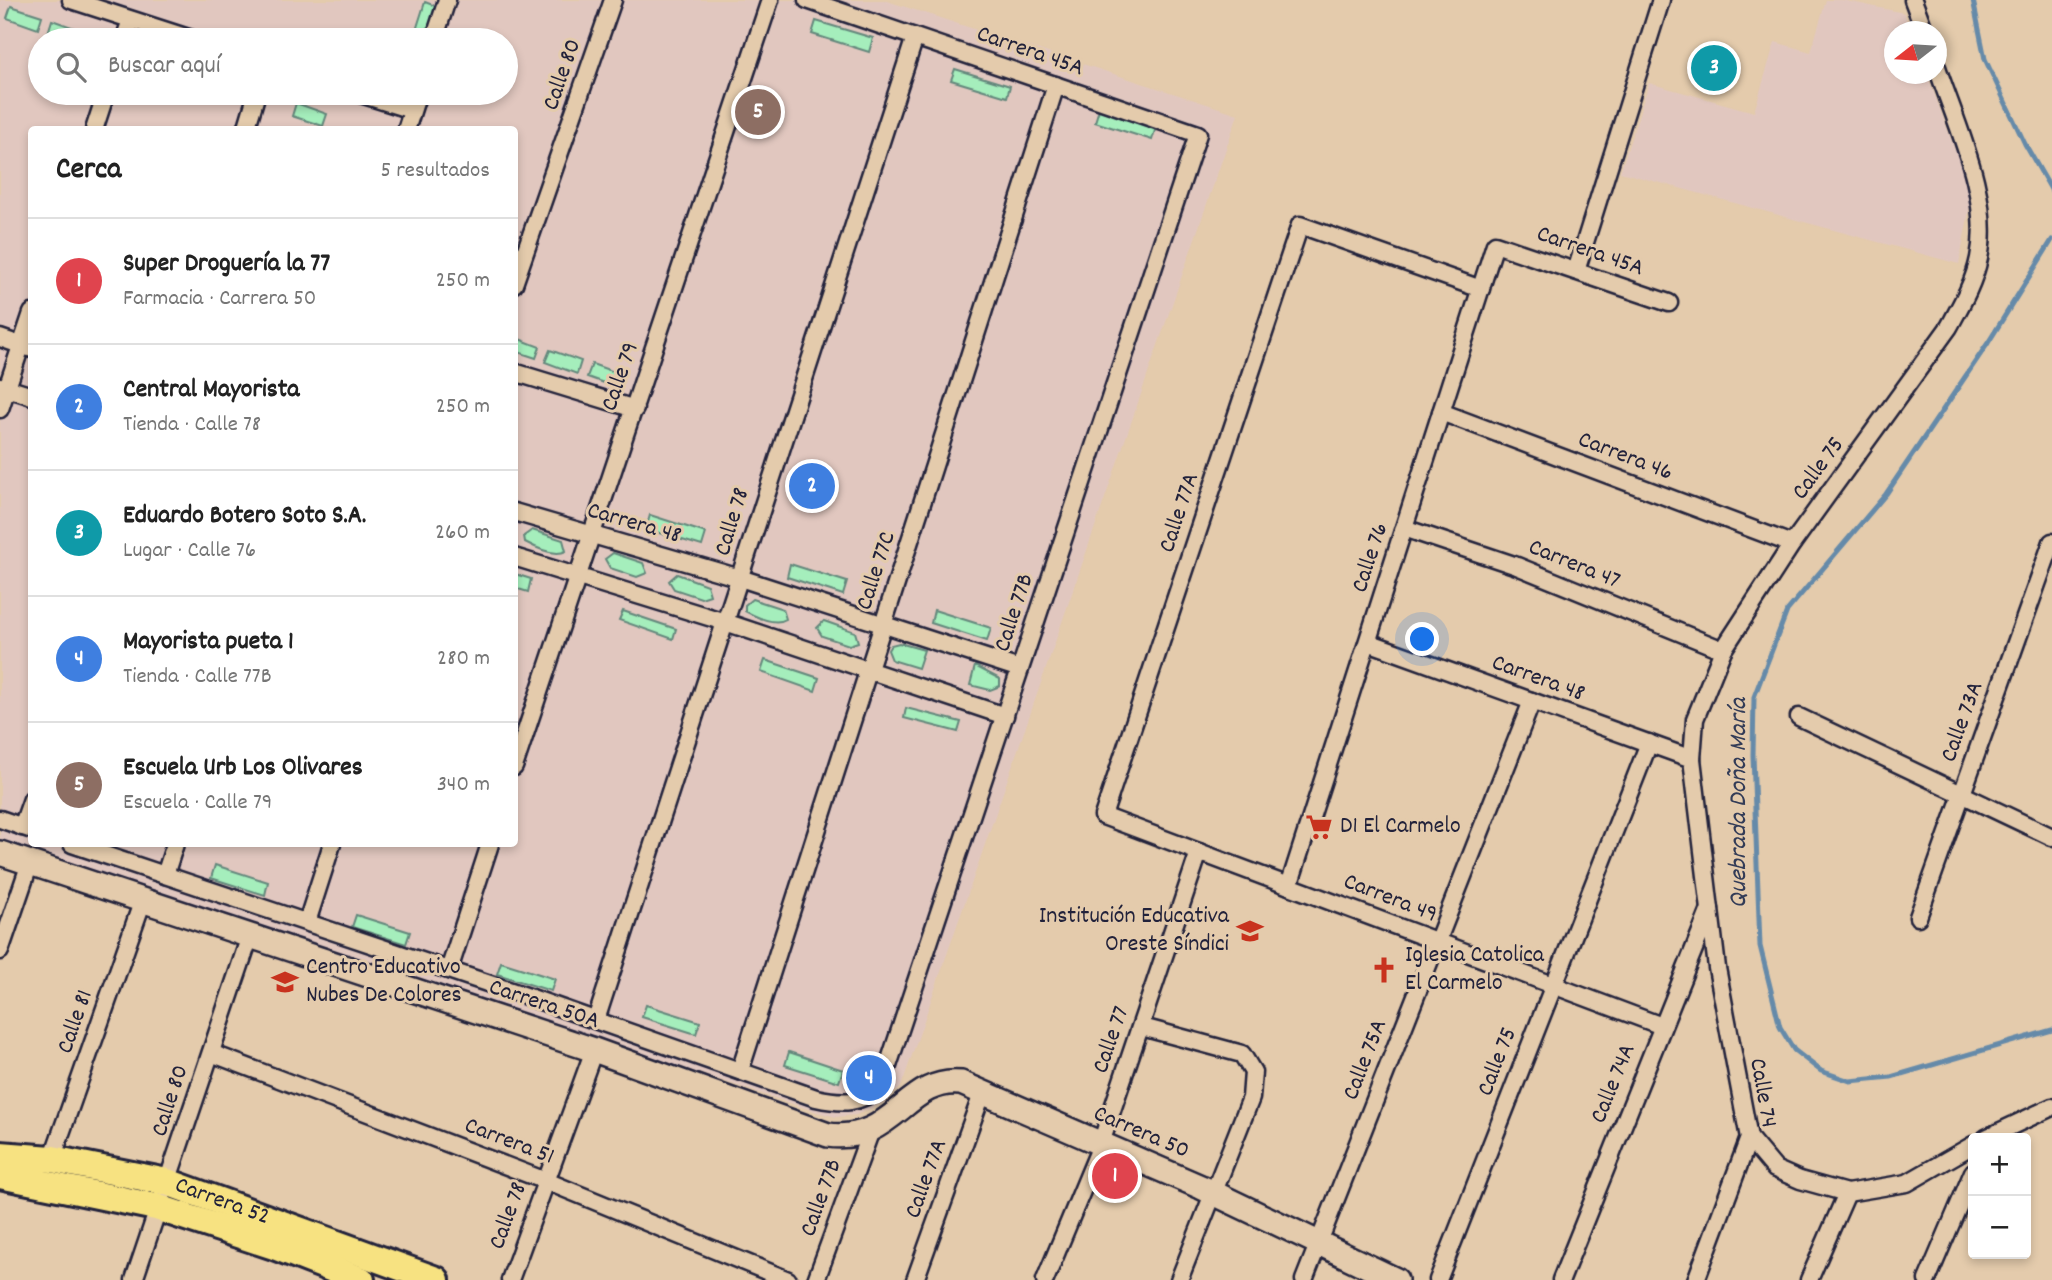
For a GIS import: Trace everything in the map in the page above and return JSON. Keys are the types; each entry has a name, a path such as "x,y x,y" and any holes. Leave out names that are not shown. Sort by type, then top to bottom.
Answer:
{"main road":[{"name":"Carrera 52","path":"0,1155 52,1159 167,1182 436,1280"},
{"name":"Carrera 52","path":"0,1175 156,1207 274,1246 361,1280"}],"street":[{"path":"71,0 157,28"},
{"path":"438,28 447,0"},
{"name":"Calle 80","path":"518,273 613,0"},
{"name":"Calle 79","path":"518,755 770,0"},
{"name":"Carrera 45A","path":"807,0 1198,134"},
{"path":"1576,271 1661,0"},
{"path":"1913,0 1921,21"},
{"path":"128,28 131,20"},
{"name":"Calle 78","path":"596,1020 915,37"},
{"name":"Calle 75","path":"1712,906 1692,759 1695,719 1723,650 1792,544 1949,327 1970,289 1979,260 1983,235 1980,198 1943,84"},
{"name":"Calle 77C","path":"740,1071 1056,85"},
{"path":"95,126 102,105"},
{"path":"247,126 253,105"},
{"path":"396,105 412,110"},
{"path":"407,126 414,105"},
{"name":"Calle 77B","path":"740,1071 816,1098 843,1103 865,1100 881,1087 1198,134"},
{"name":"Calle 77A","path":"1103,816 1300,225 1481,289"},
{"name":"Carrera 45A","path":"1495,244 1669,303"},
{"name":"Calle 76","path":"1289,886 1495,244"},
{"path":"0,338 26,347 4,387 0,409"},
{"path":"518,373 635,408"},
{"path":"4,387 28,395"},
{"name":"Carrera 46","path":"1441,412 1792,544"},
{"name":"Carrera 48","path":"518,513 740,578 1020,669"},
{"name":"Carrera 47","path":"1404,528 1517,566 1723,650"},
{"name":"Calle 73A","path":"1917,917 2052,542"},
{"path":"518,558 725,622 1005,716"},
{"name":"Carrera 48","path":"1368,642 1692,759"},
{"name":"Calle 75A","path":"1304,1280 1532,701"},
{"path":"1799,717 2052,837"},
{"name":"Calle 75","path":"1438,1280 1648,743"},
{"name":"Carrera 49","path":"1103,816 1662,1026"},
{"path":"0,819 27,828"},
{"path":"81,847 740,1071"},
{"path":"165,875 174,847"},
{"path":"307,922 331,847"},
{"path":"449,970 489,847"},
{"name":"Calle 77","path":"1045,1280 1100,1144 1142,1027 1199,852"},
{"name":"Carrera 50A","path":"0,853 594,1050 828,1135 848,1138 870,1133"},
{"path":"0,951 30,863"},
{"name":"Calle 81","path":"52,1159 143,900"},
{"name":"Calle 74","path":"1696,1280 1749,1138 1717,968 1712,906"},
{"name":"Calle 74A","path":"1561,1280 1712,906"},
{"name":"Calle 80","path":"134,1280 156,1207 167,1182 250,936"},
{"path":"1685,975 1698,965 1717,968"},
{"path":"1142,1027 1242,1054 1253,1072 1251,1098 1179,1280"},
{"name":"Calle 78","path":"510,1280 594,1050"},
{"name":"Carrera 51","path":"211,1053 546,1181 788,1280"},
{"name":"Carrera 50","path":"870,1133 932,1086 961,1083 1213,1193 1396,1280"},
{"name":"Calle 77A","path":"915,1280 982,1094"},
{"path":"1997,1133 2052,1107"},
{"name":"Calle 77B","path":"816,1280 870,1133"},
{"path":"1749,1138 1775,1168 1800,1180 1847,1193 1906,1183 1968,1148"},
{"path":"1927,1280 1968,1184"},
{"path":"1808,1280 1847,1193"}],"shaded area":[{"path":"0,0 884,0 1238,114 901,1087 885,1102 856,1115 836,1117 0,842"},
{"path":"1826,0 1842,0 1904,13 1907,21 1884,21 1884,84 1931,84 1972,195 1959,264 1620,172 1649,83 1754,112 1775,42 1811,52"}],"green space":[{"path":"425,2 438,7 431,28 417,28"},
{"path":"11,6 42,16 38,28 7,18"},
{"path":"52,20 75,28 50,28"},
{"path":"816,21 873,38 869,52 812,34"},
{"path":"955,69 1010,86 1007,97 951,80"},
{"path":"295,105 327,114 323,126 292,116"},
{"path":"1099,109 1156,127 1152,140 1095,122"},
{"path":"519,339 540,347 536,358 518,352"},
{"path":"550,350 581,361 577,374 545,362"},
{"path":"592,364 623,375 618,388 587,377"},
{"path":"650,515 706,533 702,546 646,529"},
{"path":"532,530 563,540 566,551 551,552 525,542 524,536"},
{"path":"613,553 643,563 647,573 637,577 610,568 605,559"},
{"path":"790,564 847,582 843,595 787,577"},
{"path":"677,574 707,585 710,595 701,598 674,589 669,581"},
{"path":"518,575 531,579 528,592 518,589"},
{"path":"752,599 783,609 786,619 776,622 745,611 745,605"},
{"path":"934,610 991,628 987,641 931,623"},
{"path":"623,611 676,629 673,639 619,620"},
{"path":"824,621 855,632 858,642 849,645 822,636 817,628"},
{"path":"899,643 924,650 918,668 892,660 888,650 891,645"},
{"path":"765,660 819,678 815,691 761,672"},
{"path":"975,666 1000,679 1000,686 990,690 970,685"},
{"path":"906,708 961,722 958,732 904,718"},
{"path":"215,865 268,882 265,895 211,878"},
{"path":"356,915 410,932 406,944 352,927"},
{"path":"501,962 555,979 551,991 497,974"},
{"path":"646,1005 700,1022 696,1034 642,1017"},
{"path":"789,1052 843,1070 839,1082 785,1065"}],"waterway":[{"name":"Quebrada Doña María","path":"1973,0 1985,59 2025,144 2052,191"},
{"name":"Quebrada Doña María","path":"2052,240 1988,343 1886,494 1787,611 1754,697 1753,755 1760,946 1780,1027 1794,1050 1821,1071 1850,1081 1891,1077 2052,1030"}],"place":[{"name":"Eduardo Botero Soto S.A.","path":"1714,68"},
{"name":"Escuela Urb Los Olivares","path":"758,112"},
{"name":"Central Mayorista","path":"812,486"},
{"name":"D1 El Carmelo","path":"1319,827"},
{"name":"Institución Educativa Oreste Síndici","path":"1250,931"},
{"name":"Iglesia Catolica El Carmelo","path":"1384,970"},
{"name":"Centro Educativo Nubes De Colores","path":"285,982"},
{"name":"Mayorista pueta 1","path":"869,1078"},
{"name":"Super Droguería la 77","path":"1115,1176"}]}
